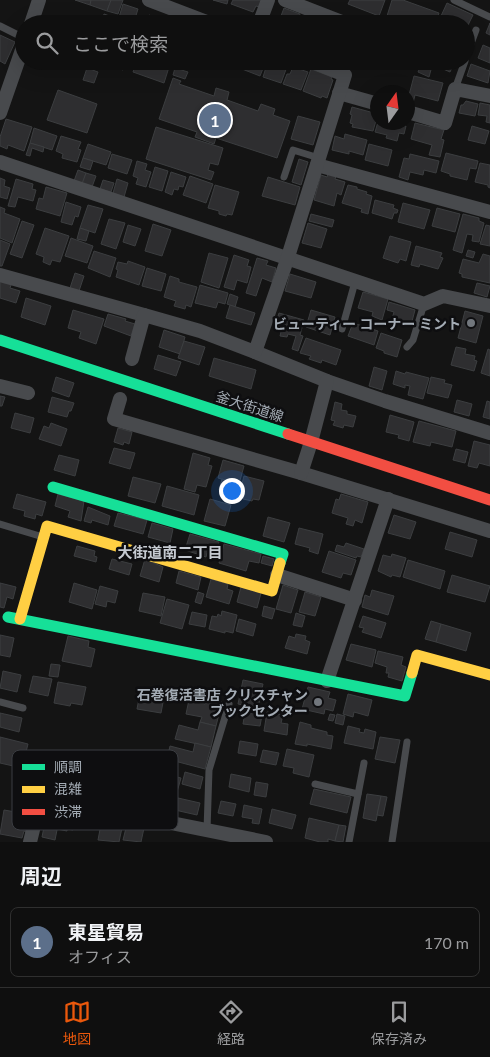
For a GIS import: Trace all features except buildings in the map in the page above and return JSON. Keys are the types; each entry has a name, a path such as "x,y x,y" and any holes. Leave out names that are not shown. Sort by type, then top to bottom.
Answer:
{"street":[{"path":"34,15 38,0"},
{"path":"149,0 188,15"},
{"path":"262,15 268,0"},
{"path":"285,0 324,15"},
{"path":"0,113 15,70"},
{"path":"332,70 344,75"},
{"path":"255,352 287,260 346,70"},
{"path":"415,114 445,123 455,89 490,96"},
{"path":"338,94 370,102"},
{"path":"318,161 490,212"},
{"path":"0,162 287,260 424,304 443,296 490,306"},
{"path":"0,275 200,331 327,381 490,433"},
{"path":"132,359 144,315"},
{"name":"釜大街道線","path":"0,340 490,500"},
{"path":"301,473 327,381"},
{"path":"0,386 28,393"},
{"path":"120,399 114,419 301,473 490,531"},
{"path":"53,487 283,554 277,575 272,591 47,526 14,618 405,696 417,655 490,675"},
{"path":"327,681 388,500"},
{"path":"277,575 354,600"},
{"path":"178,824 266,842"}],"lane":[{"path":"454,0 490,16"},
{"path":"0,26 15,34"},
{"path":"455,89 462,70"},
{"path":"284,177 293,150 318,161"},
{"path":"342,329 354,282"},
{"path":"407,347 413,340 424,304"},
{"path":"0,524 43,537"},
{"path":"0,702 23,708"},
{"path":"207,830 209,770 229,704"},
{"path":"392,842 407,742"},
{"path":"349,842 364,763"},
{"path":"315,784 358,794"}],"traffic: fast":[{"path":"0,340 288,434"},
{"path":"53,487 283,554 280,563"},
{"path":"8,617 405,696 412,673"}],"traffic: slow":[{"path":"20,619 47,526 272,591 280,563"},
{"path":"412,673 417,655 490,675"}],"traffic: jam":[{"path":"288,434 490,500"}],"place":[{"name":"東星貿易","path":"215,120"},
{"name":"ビューティー コーナー ミント","path":"471,323"},
{"name":"石巻復活書店 クリスチャン ブックセンター","path":"318,702"}],"district":[{"name":"大街道南二丁目","path":"170,552"}]}
